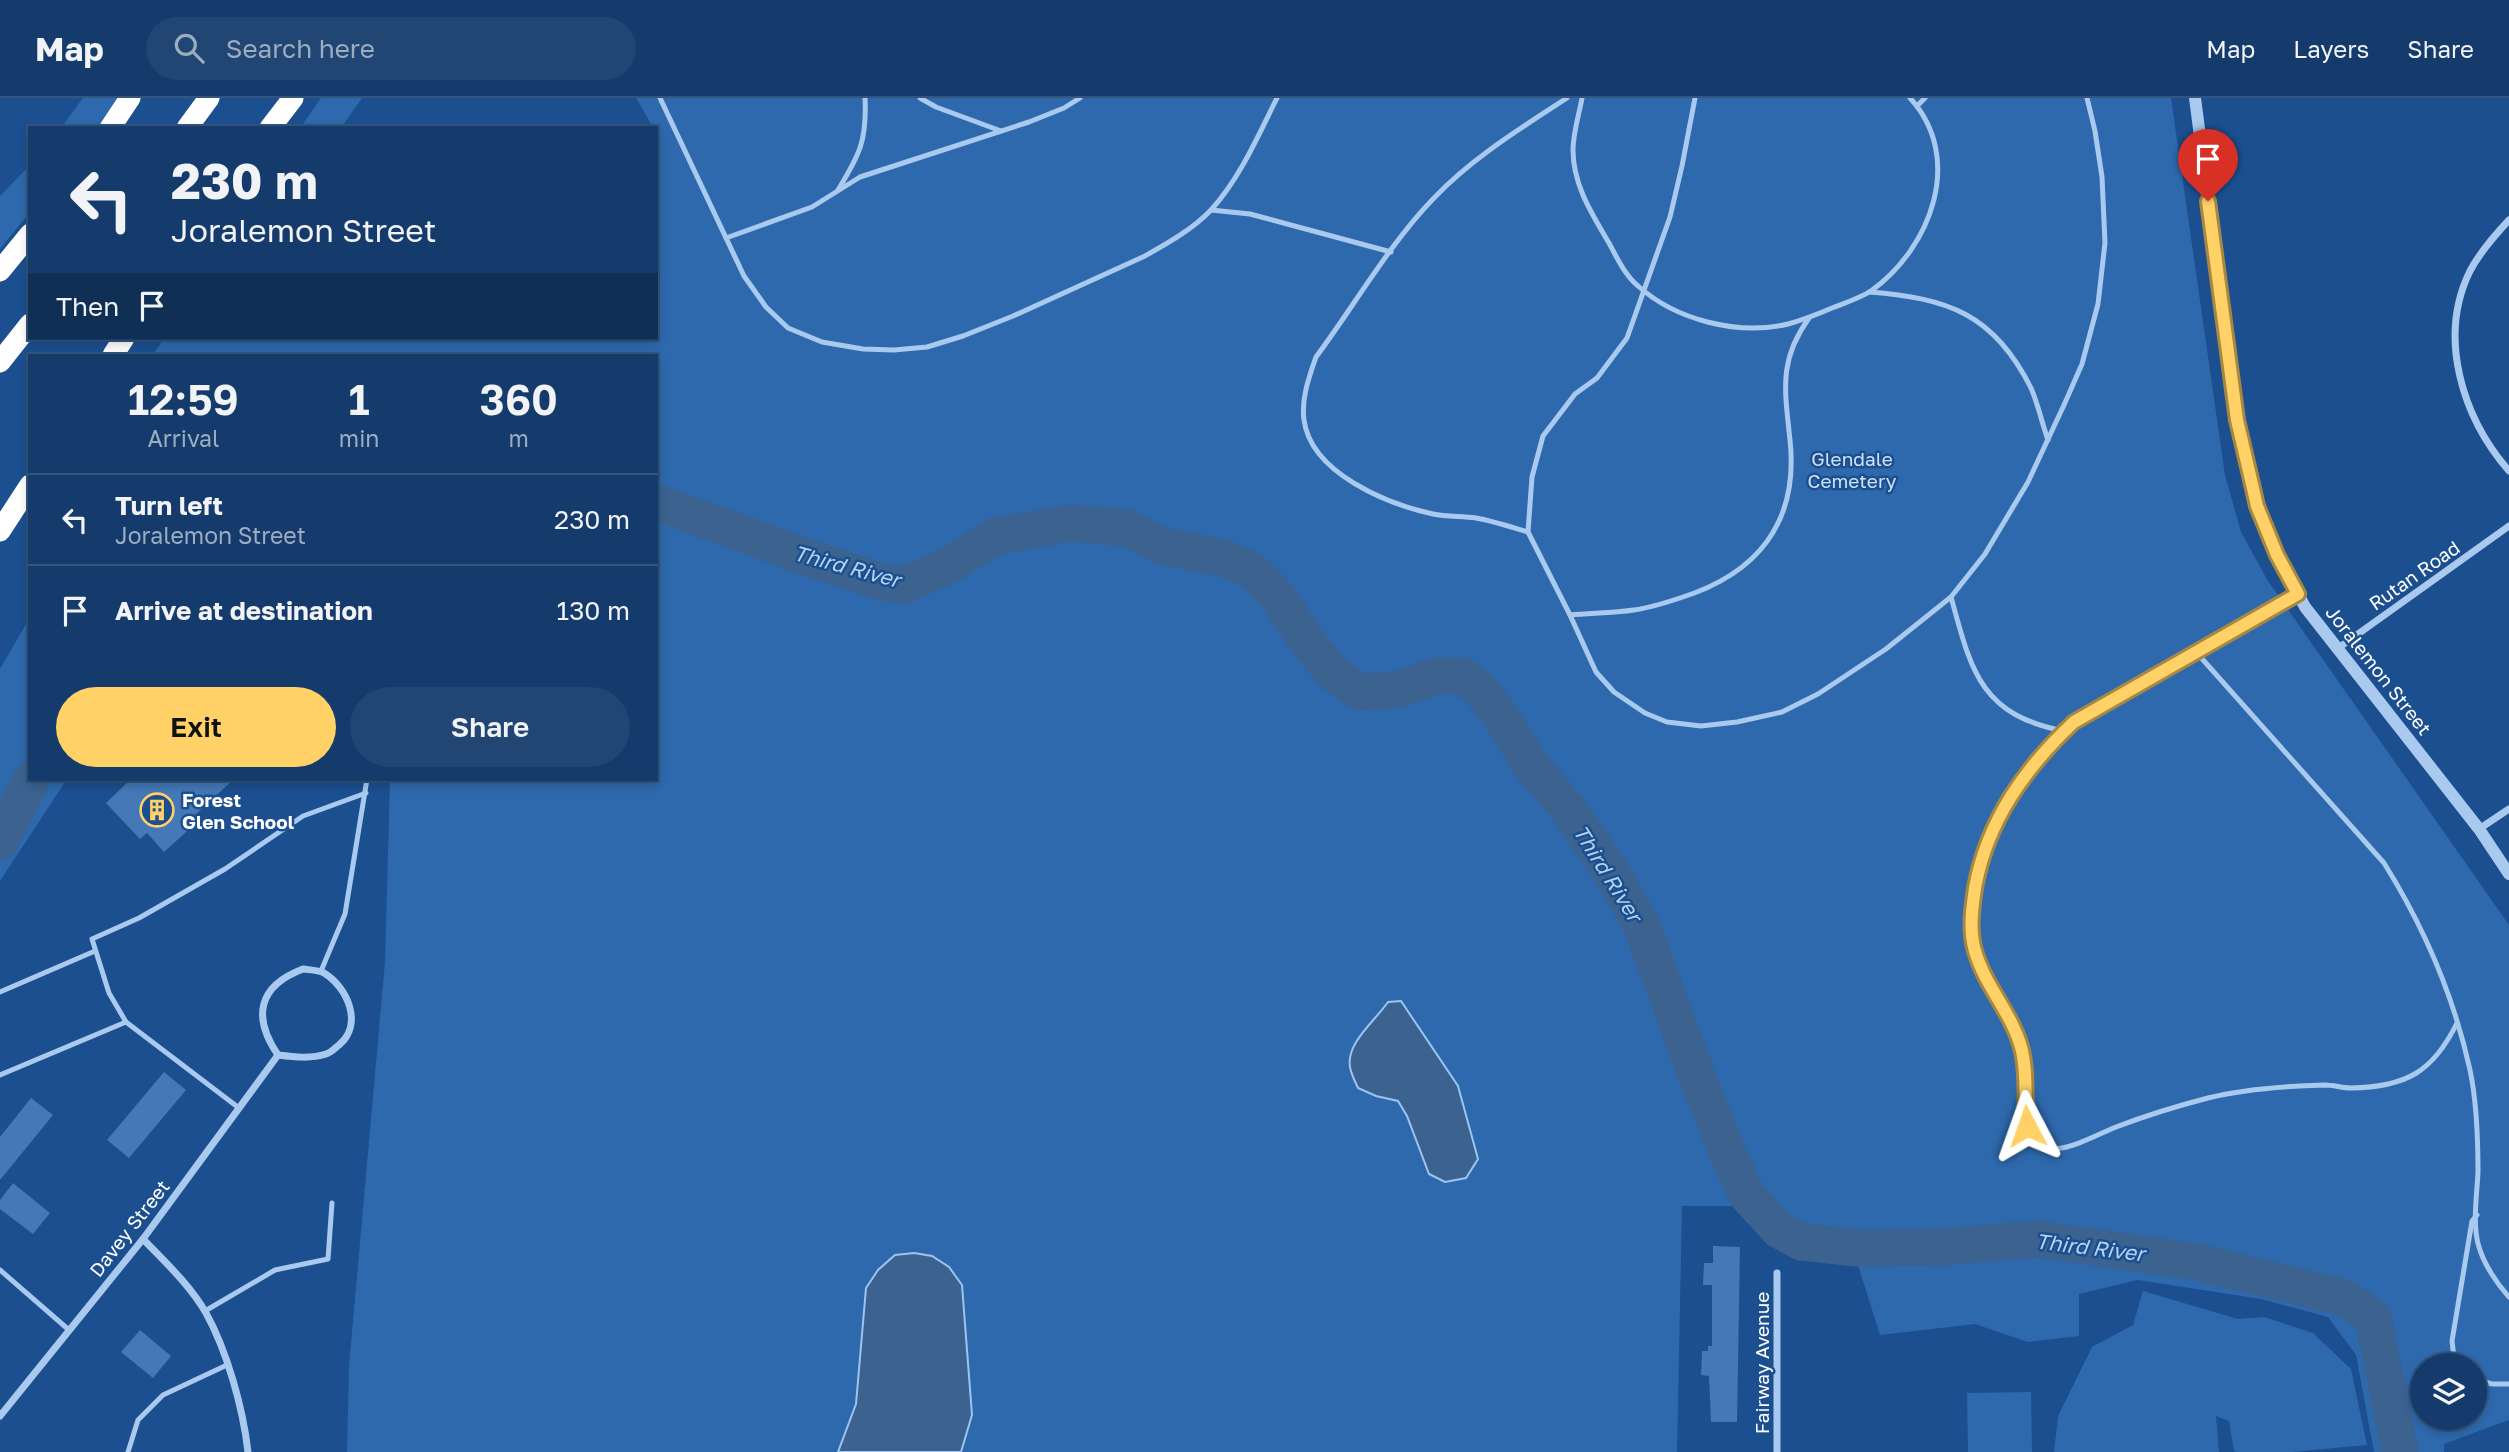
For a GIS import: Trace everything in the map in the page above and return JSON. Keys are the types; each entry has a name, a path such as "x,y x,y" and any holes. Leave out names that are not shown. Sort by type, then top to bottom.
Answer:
{"highway":[{"path":"111,126 130,98"},
{"path":"188,126 209,98"},
{"path":"257,126 274,98"},
{"path":"272,126 293,98"},
{"path":"0,271 28,236"},
{"path":"0,362 28,327"},
{"path":"0,531 28,488"}],"street":[{"name":"Joralemon Street","path":"2195,98 2237,420 2257,506 2277,555 2298,594 2337,649 2479,829 2509,874"},
{"path":"2509,220 2487,245 2470,272 2459,302 2455,333 2457,365 2477,428 2509,471"},
{"name":"Rutan Road","path":"2337,649 2509,526"},
{"path":"2479,829 2509,808"},
{"path":"303,969 321,971 336,982 348,999 353,1019 347,1039 328,1054 303,1058 278,1055 265,1033 262,1012 269,990 285,976 303,969"},
{"name":"Davey Street","path":"0,1416 143,1238 278,1055"},
{"path":"143,1238 205,1311 239,1402 248,1452"},
{"name":"Fairway Avenue","path":"1777,1273 1777,1452"}],"lane":[{"path":"660,98 726,238 751,286 766,307 788,328 822,342 863,349 894,350 927,347 963,336 1013,316 1168,243 1211,210 1243,164 1277,98"},
{"path":"836,192 861,149 866,114 865,98"},
{"path":"920,98 936,107 1002,131"},
{"path":"726,238 812,207 860,177 1002,131 1064,108 1080,98"},
{"path":"1528,532 1396,504 1338,473 1323,458 1307,434 1303,418 1304,402 1316,358 1409,228 1450,183 1567,98"},
{"path":"1582,98 1573,147 1574,169 1590,212 1626,273 1643,290 1675,310 1700,320 1722,325 1766,326 1785,325 1809,318 1869,292 1892,273 1914,247 1937,194 1939,172 1937,152 1929,125 1910,98"},
{"path":"1695,98 1670,217 1627,338 1614,359 1597,378 1575,394 1543,436 1532,477 1528,532 1596,672 1614,692 1632,705 1667,722 1701,726 1737,722 1782,712 1818,694 1886,649 1951,597 1985,554 2028,482 2048,440 2082,364 2098,304 2105,243 2102,177 2087,98"},
{"path":"1917,106 1925,98"},
{"path":"1211,210 1250,214 1391,252"},
{"path":"1869,292 1927,299 1977,320 2011,355 2032,390 2048,440"},
{"path":"1570,615 1634,610 1691,594 1725,580 1743,568 1759,552 1783,514 1791,466 1784,381 1795,337 1809,318"},
{"path":"2298,594 2074,722 2027,772 2000,813 1979,869 1971,925 1983,975 2012,1022 2020,1045 2024,1061 2025,1109 2031,1140 2042,1148 2055,1149 2168,1110 2235,1094 2328,1085 2349,1088 2380,1086 2399,1082 2420,1072 2435,1059 2448,1042 2457,1023"},
{"path":"1951,597 1966,653 1976,676 1992,695 2007,711 2064,731"},
{"path":"2196,652 2384,863 2403,893 2436,961 2470,1072 2478,1169 2476,1215 2479,1246 2499,1287 2509,1297"},
{"path":"321,971 345,914 367,781"},
{"path":"239,1108 126,1022 109,993 92,939 139,918 225,869 303,816 366,793"},
{"path":"0,992 96,951"},
{"path":"0,1075 126,1022"},
{"path":"205,1311 275,1270 328,1259 332,1203"},
{"path":"2453,1353 2452,1341 2472,1221 2476,1215"},
{"path":"0,1270 69,1330"},
{"path":"128,1452 138,1420 163,1395 227,1365"},
{"path":"2487,1383 2509,1384"}],"green space":[{"path":"83,98 121,98 100,126 62,126"},
{"path":"321,98 362,98 342,126 301,126"},
{"name":"Glendale Cemetery","path":"636,98 2171,98 2225,475 2241,532 2268,581 2509,925 2509,1420 2487,1428 2487,1353 2410,1353 2410,1430 2482,1430 2444,1444 2444,1452 2374,1452 2356,1355 2328,1317 2261,1299 2138,1280 2079,1294 2079,1336 2028,1342 1975,1324 1880,1335 1857,1262 1790,1248 1739,1206 1682,1206 1677,1452 347,1452 349,1366 385,962 390,781 658,781 658,354 154,354 163,340 658,340 658,126 651,126"},
{"path":"28,167 28,214 0,249 0,196"},
{"path":"28,620 28,781 66,781 0,881 0,669"},
{"path":"2143,1291 2238,1319 2264,1317 2313,1333 2351,1369 2367,1445 2291,1452 2237,1452 2234,1451 2229,1421 2216,1416 2219,1452 2054,1452 2058,1416 2092,1347 2133,1325"},
{"path":"2031,1392 2032,1452 1968,1452 1967,1393"}],"shaded area":[{"path":"1401,1001 1458,1086 1478,1159 1466,1178 1445,1182 1429,1174 1407,1116 1398,1101 1358,1088 1352,1075 1350,1058 1357,1041 1388,1002"},
{"path":"914,1253 932,1256 949,1267 962,1285 972,1415 961,1452 838,1452 856,1404 866,1288 878,1270 895,1255"}],"building":[{"name":"Forest Glen School","path":"129,781 232,781 193,817 197,822 164,852 147,833 140,839 106,803"},
{"path":"164,1072 186,1090 129,1158 107,1140"},
{"path":"31,1098 53,1115 0,1180 0,1137"},
{"path":"13,1183 50,1213 33,1234 0,1209 0,1200"},
{"path":"1713,1246 1740,1247 1737,1422 1711,1422 1709,1376 1701,1375 1702,1351 1708,1351 1708,1346 1712,1346 1712,1285 1703,1285 1704,1263 1713,1263"},
{"path":"140,1330 171,1356 153,1378 121,1352"}],"waterway":[{"name":"Third River","path":"658,503 806,557 882,582 905,585 951,564 996,536 1071,523 1127,528 1161,546 1224,558 1252,571 1278,597 1307,641 1332,672 1358,691 1400,689 1437,676 1462,676 1479,688 1500,715 1530,764 1568,809 1610,870 1641,924 1731,1161 1747,1195 1779,1230 1801,1242 1857,1248 1943,1247 2037,1239 2197,1262 2345,1298 2373,1317 2400,1452"},
{"name":"Third River","path":"0,841 31,781"}],"place":[{"name":"Forest Glen School","path":"157,810"}],"route":[{"path":"2027,1126 2024,1061 2020,1045 2012,1022 1983,975 1971,925 1979,869 2000,813 2027,772 2074,722 2298,594 2277,555 2257,506 2237,420 2208,201"}]}
